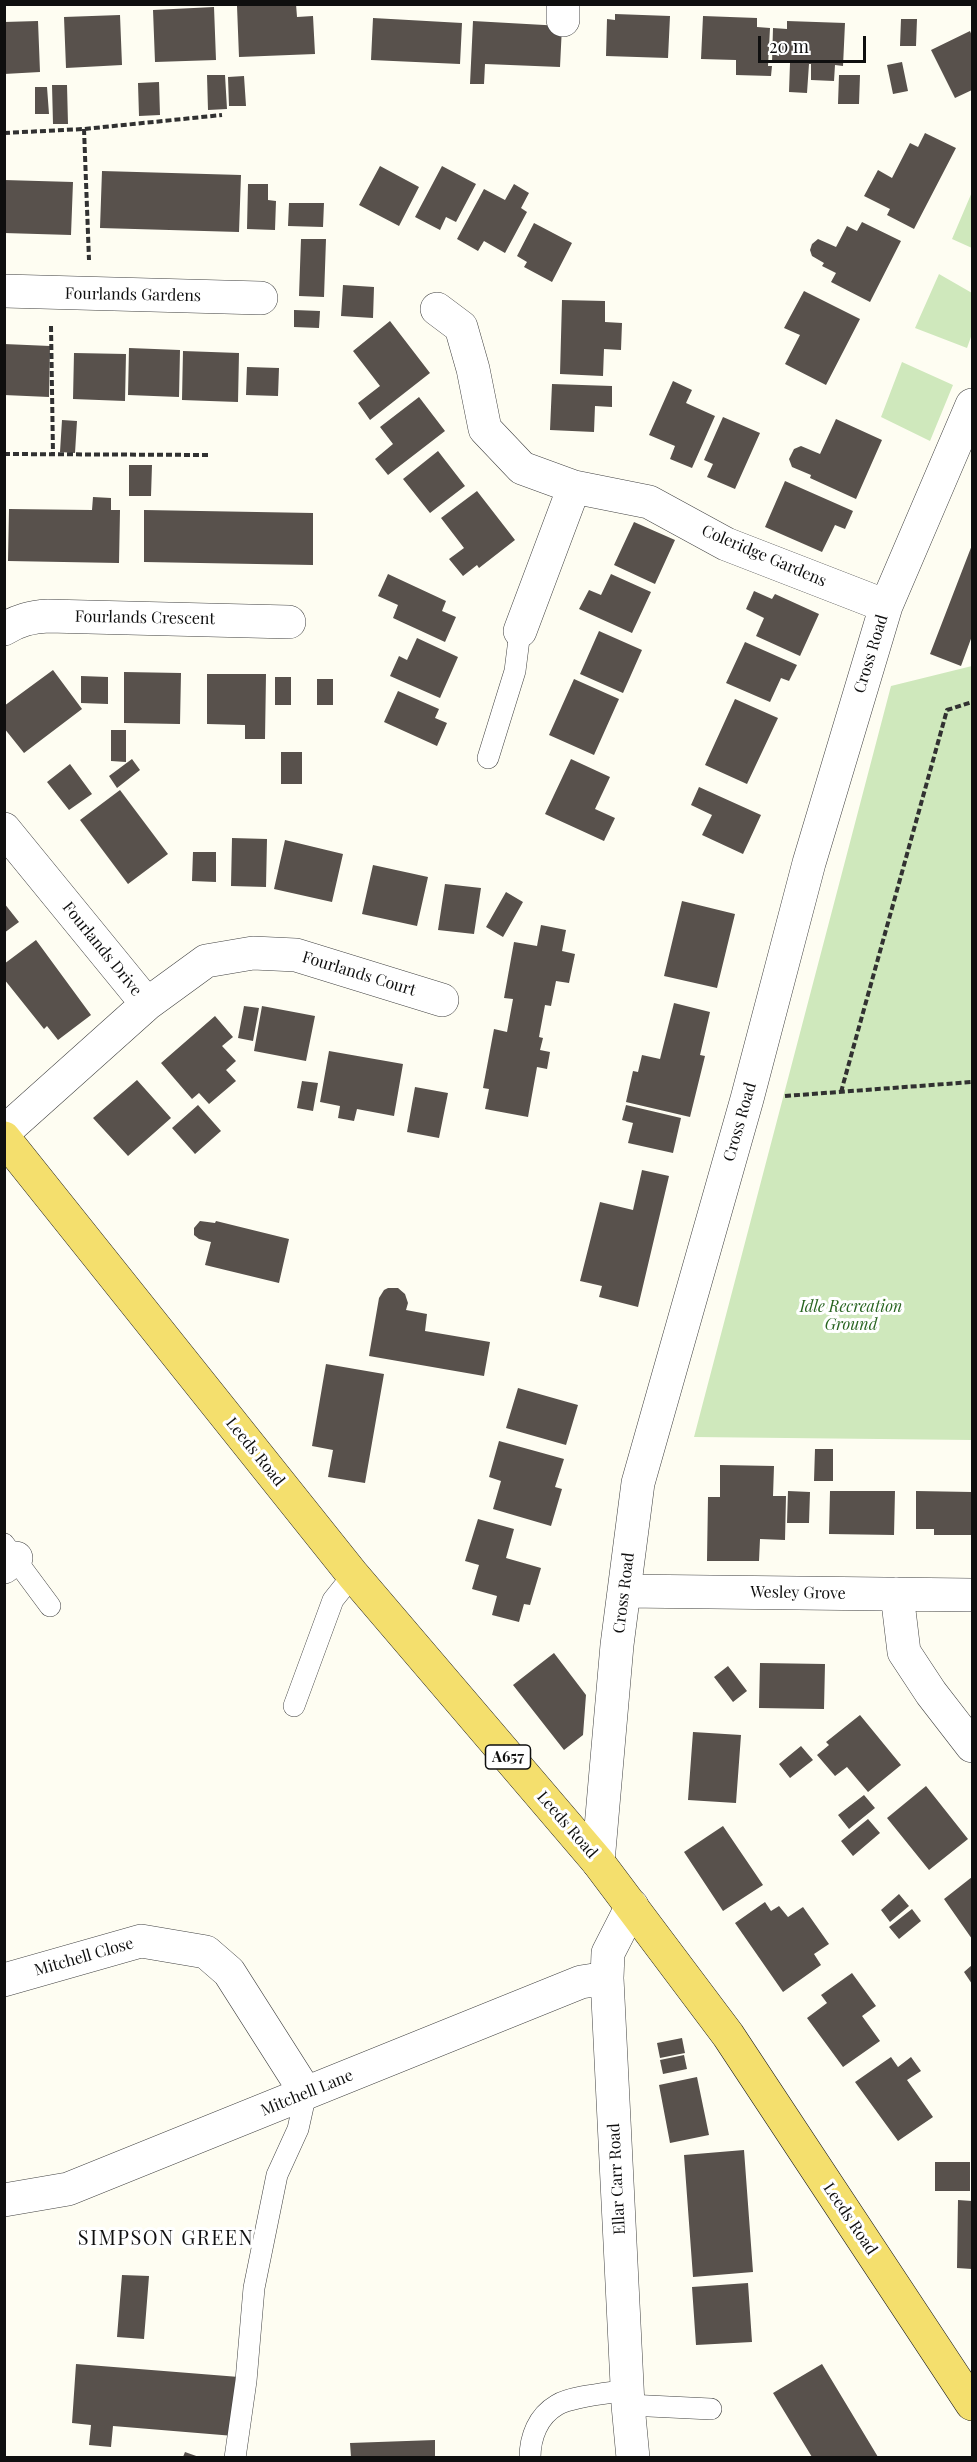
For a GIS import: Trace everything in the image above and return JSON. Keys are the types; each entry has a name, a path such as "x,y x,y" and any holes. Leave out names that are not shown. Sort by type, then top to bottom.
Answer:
{"main road":[{"name":"Leeds Road","path":"4,1138 353,1575 598,1862 632,1906 728,2035 972,2404"}],"street":[{"name":"Fourlands Gardens","path":"4,291 261,298"},
{"name":"Coleridge Gardens","path":"437,309 461,327 473,369 485,429 522,468 574,487 649,502 726,544 886,606"},
{"name":"Cross Road","path":"598,1862 617,1645 638,1483 747,1099 809,863 886,606 972,405"},
{"path":"520,631 574,487"},
{"name":"Fourlands Crescent","path":"4,629 15,622 31,617 48,616 289,622"},
{"name":"Fourlands Drive","path":"4,829 147,1004 4,1132"},
{"name":"Fourlands Court","path":"147,1004 206,961 252,953 296,955 442,1000"},
{"name":"Wesley Grove","path":"624,1591 972,1595"},
{"path":"897,1594 904,1653 931,1693 972,1746"},
{"name":"Ellar Carr Road","path":"632,1906 608,1953 607,1978 633,2457"},
{"name":"Mitchell Close","path":"4,1980 141,1941 206,1952 229,1972 306,2093"},
{"name":"Mitchell Lane","path":"4,2200 68,2189 581,1983 607,1978"}],"lane":[{"path":"488,758 515,671 520,631"},
{"path":"8,1556 50,1606"},
{"path":"294,1706 333,1600 353,1575"},
{"path":"235,2457 246,2381 254,2288 277,2175 298,2129 306,2093"},
{"path":"530,2457 530,2442 538,2424 557,2405 628,2397 711,2409"}],"path":[{"path":"4,133 84,129 222,116"},
{"path":"84,129 90,294"},
{"path":"51,292 53,454"},
{"path":"4,454 209,454"},
{"path":"841,1092 946,710 972,702"},
{"path":"747,1099 972,1082"}],"green space":[{"path":"972,192 972,248 952,239"},
{"path":"939,274 972,293 972,334 967,348 915,328"},
{"path":"902,362 953,385 930,441 881,417"},
{"name":"Idle Recreation Ground","path":"972,666 972,1440 694,1437 891,686"}],"building":[{"path":"296,4 297,17 313,16 315,54 239,57 237,6"},
{"path":"214,7 216,60 155,62 153,10"},
{"path":"615,14 670,16 668,58 606,56 607,19 615,20"},
{"path":"120,15 122,65 66,68 64,17"},
{"path":"703,16 757,18 757,27 770,28 768,66 772,66 771,76 736,75 736,60 701,59"},
{"path":"373,18 462,23 460,64 371,60"},
{"path":"901,19 917,19 916,46 900,46"},
{"path":"38,21 40,72 4,74 4,22"},
{"path":"473,21 562,26 560,67 485,64 484,84 470,84"},
{"path":"787,21 845,23 843,66 835,65 834,81 811,80 811,64 809,64 807,93 789,92 790,63 772,63 773,28 787,29"},
{"path":"970,31 972,36 972,90 955,98 931,50"},
{"path":"902,62 908,91 893,94 887,65"},
{"path":"207,75 225,75 227,109 208,110"},
{"path":"839,75 860,75 859,104 838,104"},
{"path":"244,76 246,106 229,106 228,77"},
{"path":"159,82 160,115 139,116 138,83"},
{"path":"52,85 67,85 68,124 53,124"},
{"path":"35,87 47,87 49,114 35,114"},
{"path":"925,133 956,148 914,229 887,215 890,209 864,196 878,170 892,178 910,143 918,147"},
{"path":"380,166 419,187 399,226 359,205"},
{"path":"442,166 476,184 456,222 446,217 440,230 415,217"},
{"path":"102,171 241,175 239,232 100,228"},
{"path":"4,180 73,182 71,235 4,233"},
{"path":"248,184 268,184 268,200 276,201 275,230 247,229"},
{"path":"514,184 529,193 521,208 527,212 505,253 484,241 478,251 457,239 484,189 505,200"},
{"path":"289,203 324,203 323,227 288,226"},
{"path":"862,222 901,241 870,302 831,282 836,273 822,266 824,263 812,256 810,250 812,244 818,239 836,247 847,226 857,231"},
{"path":"534,223 572,243 552,282 524,267 527,262 517,256"},
{"path":"301,239 326,239 324,297 299,296"},
{"path":"343,285 374,287 373,318 341,316"},
{"path":"804,291 860,319 826,385 785,364 800,335 784,328"},
{"path":"562,300 605,301 605,322 622,323 621,350 604,349 603,376 560,374"},
{"path":"294,310 320,311 319,328 294,327"},
{"path":"390,321 430,373 370,420 358,403 380,386 353,351"},
{"path":"4,344 50,346 49,397 4,395"},
{"path":"129,348 180,350 179,397 128,395"},
{"path":"183,351 239,353 238,402 182,400"},
{"path":"74,353 126,354 125,401 73,399"},
{"path":"247,367 279,368 278,396 246,395"},
{"path":"673,381 692,390 686,403 715,416 692,468 670,459 675,446 649,435"},
{"path":"552,384 612,386 612,407 595,406 594,432 550,430"},
{"path":"419,397 445,431 388,475 375,459 393,444 380,427"},
{"path":"723,417 760,433 735,489 707,477 713,464 704,460"},
{"path":"836,419 882,440 856,499 810,478 811,475 792,467 789,459 794,449 801,446 820,454"},
{"path":"62,420 77,421 75,453 60,452"},
{"path":"438,451 465,486 430,513 403,479"},
{"path":"129,465 152,465 151,496 129,496"},
{"path":"785,481 853,511 845,529 835,525 822,552 765,527"},
{"path":"477,491 515,540 479,568 477,565 463,576 449,559 464,548 441,518"},
{"path":"93,497 111,498 111,510 120,510 119,563 8,561 9,509 92,510"},
{"path":"144,510 313,513 313,565 144,562"},
{"path":"634,522 675,540 655,584 614,565"},
{"path":"972,545 972,636 961,666 930,654"},
{"path":"388,574 446,601 442,611 456,617 445,642 393,618 398,605 378,596"},
{"path":"611,574 651,592 632,633 579,609 589,590 601,595"},
{"path":"754,591 772,599 775,594 819,614 800,656 756,636 764,618 746,609"},
{"path":"599,631 642,650 623,693 580,674"},
{"path":"417,638 458,657 440,698 390,676 399,656 407,660"},
{"path":"745,642 797,665 789,681 781,678 770,702 726,683"},
{"path":"53,670 82,709 24,753 4,728 4,706"},
{"path":"124,672 181,673 180,724 124,723"},
{"path":"207,674 266,674 265,739 245,739 245,725 207,724"},
{"path":"81,676 108,677 108,704 81,703"},
{"path":"275,677 291,677 291,705 275,705"},
{"path":"317,679 333,679 333,705 317,705"},
{"path":"574,679 619,699 594,755 549,735"},
{"path":"398,691 439,709 435,718 447,723 437,746 384,722"},
{"path":"735,699 778,718 747,784 705,765"},
{"path":"111,730 126,730 126,762 111,761"},
{"path":"281,752 302,752 302,784 281,784"},
{"path":"132,759 140,770 117,788 109,776"},
{"path":"571,759 610,777 595,809 615,818 604,841 545,814"},
{"path":"70,764 92,794 69,810 47,782"},
{"path":"699,787 761,815 743,854 702,835 712,815 691,805"},
{"path":"120,790 168,854 128,884 80,820"},
{"path":"232,838 267,839 266,887 231,886"},
{"path":"285,840 343,854 332,902 274,889"},
{"path":"193,852 216,852 216,882 192,881"},
{"path":"373,865 428,877 417,926 362,914"},
{"path":"445,884 481,888 474,934 438,930"},
{"path":"506,892 523,902 503,937 486,927"},
{"path":"682,901 735,914 717,988 664,976"},
{"path":"4,903 19,922 4,933"},
{"path":"541,925 566,930 562,951 575,954 569,983 556,981 551,1006 545,1005 539,1037 543,1038 540,1050 550,1052 547,1069 537,1067 528,1117 485,1109 489,1089 483,1088 494,1029 507,1032 513,999 504,998 514,942 537,946"},
{"path":"36,940 91,1015 58,1040 47,1026 44,1029 4,979 4,964"},
{"path":"674,1003 710,1012 700,1055 705,1056 690,1117 626,1102 633,1071 638,1072 642,1055 660,1059"},
{"path":"244,1006 259,1008 253,1041 238,1038"},
{"path":"262,1006 315,1016 306,1061 254,1051"},
{"path":"215,1016 233,1037 222,1046 236,1061 226,1070 236,1081 209,1104 199,1093 192,1099 161,1063"},
{"path":"329,1051 403,1064 394,1116 357,1109 354,1121 338,1118 340,1106 320,1102"},
{"path":"137,1080 171,1118 128,1156 93,1118"},
{"path":"302,1081 318,1083 313,1111 297,1108"},
{"path":"415,1087 448,1093 439,1138 407,1132"},
{"path":"198,1105 221,1131 195,1154 172,1128"},
{"path":"626,1105 681,1118 673,1153 628,1143 633,1123 622,1120"},
{"path":"642,1170 669,1176 638,1307 599,1297 602,1286 580,1281 600,1202 633,1210"},
{"path":"200,1221 215,1223 216,1221 289,1239 279,1283 205,1265 211,1242 194,1235 194,1228"},
{"path":"388,1288 398,1288 405,1294 408,1303 406,1310 427,1314 425,1331 490,1342 484,1376 369,1356 379,1298"},
{"path":"326,1364 384,1374 365,1483 328,1477 333,1450 312,1446"},
{"path":"518,1388 578,1405 566,1445 506,1428"},
{"path":"499,1441 564,1459 555,1487 562,1489 551,1526 493,1509 501,1481 489,1477"},
{"path":"815,1449 833,1449 833,1481 814,1481"},
{"path":"720,1465 774,1466 773,1496 786,1496 785,1540 760,1539 759,1561 707,1561 708,1497 720,1497"},
{"path":"788,1491 810,1492 809,1523 787,1523"},
{"path":"830,1491 895,1491 894,1535 829,1534"},
{"path":"916,1491 972,1492 972,1535 934,1535 934,1529 916,1529"},
{"path":"478,1519 514,1529 506,1558 541,1568 530,1605 524,1604 519,1622 492,1615 497,1596 472,1589 479,1565 465,1561"},
{"path":"554,1653 586,1695 583,1735 564,1750 513,1685"},
{"path":"760,1663 825,1664 824,1709 759,1708"},
{"path":"728,1666 747,1691 733,1702 714,1677"},
{"path":"860,1715 901,1765 868,1792 847,1767 835,1776 817,1755 829,1745 826,1742"},
{"path":"693,1732 741,1735 736,1803 688,1800"},
{"path":"801,1746 813,1760 790,1778 779,1764"},
{"path":"926,1786 968,1839 929,1870 887,1818"},
{"path":"864,1795 875,1808 849,1829 838,1815"},
{"path":"868,1819 880,1833 853,1856 841,1841"},
{"path":"723,1826 763,1885 723,1911 684,1852"},
{"path":"972,1877 972,1939 944,1899"},
{"path":"899,1894 909,1906 890,1922 881,1910"},
{"path":"765,1902 771,1911 779,1906 788,1917 803,1907 829,1944 814,1954 821,1965 783,1992 735,1923"},
{"path":"912,1909 921,1921 899,1939 889,1927"},
{"path":"972,1965 972,1984 964,1972"},
{"path":"852,1973 876,2006 862,2016 880,2041 843,2067 807,2018 827,2003 821,1995"},
{"path":"682,2038 685,2053 660,2058 657,2043"},
{"path":"684,2055 687,2069 663,2074 660,2060"},
{"path":"891,2057 898,2067 911,2057 921,2071 907,2080 933,2117 898,2141 855,2082"},
{"path":"697,2077 709,2135 670,2143 659,2085"},
{"path":"744,2150 753,2272 693,2277 684,2155"},
{"path":"935,2162 970,2162 970,2191 935,2191"},
{"path":"958,2200 972,2201 972,2269 957,2268"},
{"path":"122,2275 149,2276 144,2339 117,2337"},
{"path":"748,2283 752,2342 696,2345 692,2287"},
{"path":"76,2364 239,2377 234,2436 113,2426 111,2447 89,2445 91,2425 72,2423"},
{"path":"822,2364 878,2457 812,2457 773,2393"},
{"path":"435,2440 435,2457 351,2457 350,2443"},
{"path":"185,2452 199,2457 183,2457"}],"district":[{"name":"SIMPSON GREEN","path":"166,2239"}]}
